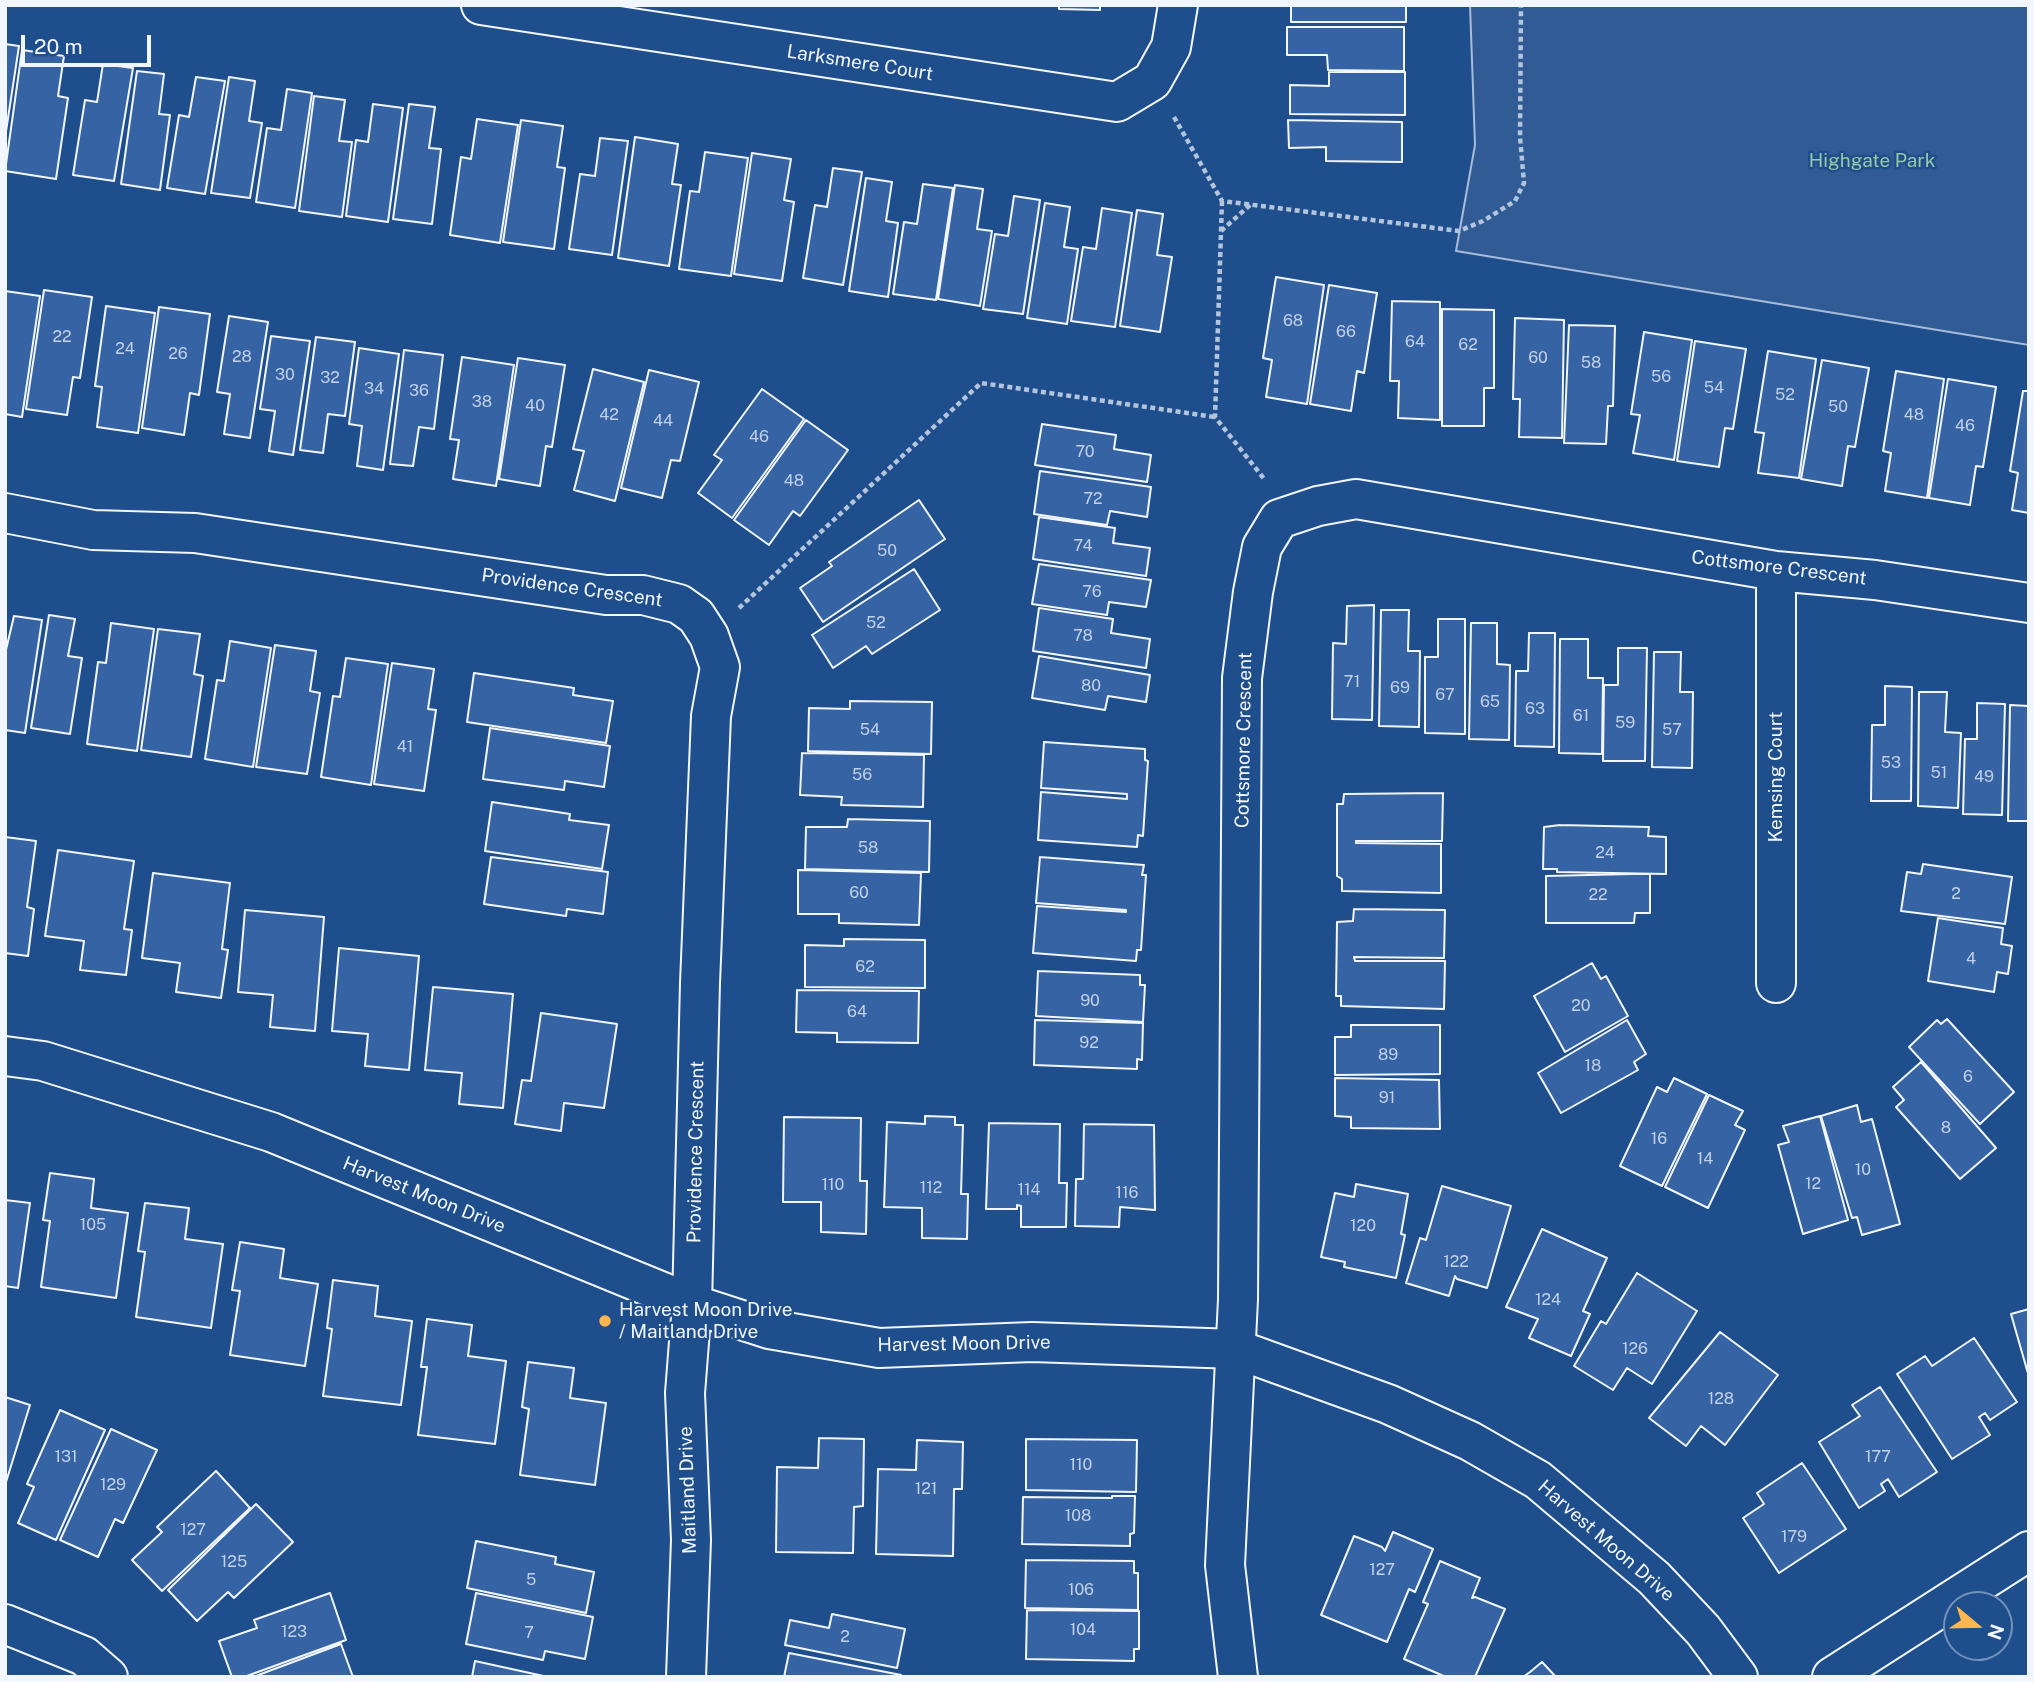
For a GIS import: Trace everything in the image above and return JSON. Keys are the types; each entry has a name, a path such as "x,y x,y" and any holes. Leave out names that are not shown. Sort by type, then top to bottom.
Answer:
{"street":[{"name":"Larksmere Court","path":"481,5 1116,102 1152,81"},
{"path":"1152,81 1171,47 1178,5"},
{"name":"Cottsmore Crescent","path":"1236,1349 1242,678 1253,592 1262,547 1279,519 1318,506 1356,499 1776,571 1875,580 2029,603"},
{"name":"Providence Crescent","path":"5,513 93,530 195,533 606,595 643,596 678,604 696,616 709,636 720,667 710,729 692,1304"},
{"name":"Kemsing Court","path":"1776,571 1776,983"},
{"name":"Harvest Moon Drive","path":"5,1056 43,1061 271,1132 692,1304 769,1329 878,1348 1032,1342 1236,1349 1388,1404 1469,1441 1538,1480 1654,1578 1703,1630 1738,1677"},
{"name":"Maitland Drive","path":"686,1677 691,1540 685,1393 692,1304"},
{"path":"1236,1349 1225,1565 1238,1677"},
{"path":"1832,1677 2029,1550"},
{"path":"5,1624 83,1656 108,1677"}],"path":[{"path":"1222,201 1459,231 1483,221 1514,201 1524,183 1520,137 1521,5"},
{"path":"1152,81 1222,201 1215,417 1275,493 1279,519"},
{"path":"1221,231 1251,204"},
{"path":"709,636 981,383 1215,417"}],"shaded area":[{"name":"Highgate Park","path":"1470,5 2029,5 2029,345 1456,251 1475,145"}],"building":[{"path":"1059,5 1100,5 1100,10 1059,9"},
{"path":"1291,5 1406,5 1406,22 1291,22"},
{"path":"1287,27 1404,27 1404,71 1328,70 1327,55 1287,55"},
{"path":"5,44 19,46 5,138"},
{"path":"22,50 64,56 58,96 68,98 56,179 5,171"},
{"path":"103,64 133,68 114,181 73,175 85,100 97,102"},
{"path":"137,71 164,74 159,114 170,115 160,190 121,184"},
{"path":"1329,72 1405,72 1405,115 1290,114 1290,85 1329,86"},
{"path":"196,77 225,81 205,194 167,188 179,115 189,117"},
{"path":"229,77 255,81 249,121 262,123 250,198 211,193"},
{"path":"287,89 312,93 295,208 256,202 267,128 281,130"},
{"path":"314,96 345,100 339,141 352,142 342,217 299,211"},
{"path":"373,104 403,108 388,222 346,216 356,140 368,142"},
{"path":"409,104 435,107 429,148 441,149 432,224 393,219"},
{"path":"477,119 518,125 500,243 450,235 461,157 471,159"},
{"path":"521,120 563,126 557,167 565,168 554,249 503,242"},
{"path":"1288,120 1402,122 1402,162 1326,161 1326,147 1289,148"},
{"path":"635,137 678,144 672,184 681,185 669,266 618,258"},
{"path":"600,138 628,141 612,255 569,249 580,174 595,176"},
{"path":"705,152 748,158 731,276 679,269 690,191 699,192"},
{"path":"752,153 791,159 784,200 794,202 782,281 734,274"},
{"path":"833,168 862,172 843,285 803,278 815,205 827,207"},
{"path":"866,178 892,182 886,221 898,223 888,297 849,291"},
{"path":"923,184 953,188 936,300 893,294 904,222 917,224"},
{"path":"955,185 983,189 977,229 992,231 980,306 938,299"},
{"path":"1014,196 1040,200 1023,314 983,309 995,234 1008,236"},
{"path":"1045,203 1070,207 1064,247 1078,249 1067,324 1027,318"},
{"path":"1102,208 1132,213 1115,327 1071,321 1083,247 1096,249"},
{"path":"1137,210 1163,214 1157,255 1172,257 1160,332 1120,326"},
{"path":"1276,277 1324,285 1307,404 1266,397 1272,360 1263,358"},
{"path":"1329,285 1377,293 1364,373 1357,371 1351,411 1310,404"},
{"path":"44,290 92,297 80,378 73,377 67,415 26,409"},
{"path":"5,291 40,296 22,417 5,414"},
{"path":"1392,301 1440,302 1440,420 1398,418 1399,381 1390,381"},
{"path":"106,306 155,313 138,433 97,427 102,387 95,386"},
{"path":"159,307 210,314 199,395 190,393 184,435 142,428"},
{"path":"1442,309 1494,310 1494,388 1484,388 1484,426 1442,426"},
{"path":"229,316 268,322 250,438 224,434 230,394 217,392"},
{"path":"1515,318 1564,320 1562,438 1519,437 1520,399 1513,399"},
{"path":"1569,325 1615,326 1613,406 1608,406 1606,444 1564,443"},
{"path":"1644,332 1692,340 1674,460 1633,453 1640,415 1631,414"},
{"path":"271,336 310,341 293,455 269,451 275,411 260,409"},
{"path":"316,337 355,342 345,416 328,414 323,453 300,450"},
{"path":"1695,341 1746,349 1733,429 1725,428 1719,467 1677,461"},
{"path":"359,348 399,354 383,470 357,466 362,426 349,424"},
{"path":"404,350 443,355 434,429 419,427 413,466 390,464"},
{"path":"1768,351 1816,359 1799,478 1758,473 1764,433 1755,432"},
{"path":"462,357 514,365 496,486 453,479 459,440 450,439"},
{"path":"518,358 565,365 552,447 546,446 540,486 499,479"},
{"path":"1822,360 1869,368 1855,447 1848,446 1842,486 1801,479"},
{"path":"593,369 644,382 615,501 574,490 584,451 573,449"},
{"path":"649,370 699,382 680,461 671,460 662,498 621,488"},
{"path":"1896,371 1944,379 1927,498 1885,491 1891,453 1883,451"},
{"path":"1948,379 1996,387 1983,467 1976,466 1970,505 1929,498"},
{"path":"762,389 804,419 732,518 698,493 722,460 714,455"},
{"path":"2023,391 2029,391 2029,513 2012,510 2018,473 2010,471"},
{"path":"806,420 848,450 800,516 793,511 769,545 734,520"},
{"path":"1042,424 1116,435 1114,449 1151,455 1147,482 1035,465"},
{"path":"1040,471 1151,487 1147,517 1110,511 1107,525 1034,514"},
{"path":"919,500 945,539 823,622 800,588 832,566 829,562"},
{"path":"1039,517 1115,528 1113,543 1150,548 1146,576 1033,559"},
{"path":"1039,564 1151,580 1146,607 1109,602 1107,615 1032,604"},
{"path":"914,569 940,610 872,654 866,646 833,668 812,635"},
{"path":"1374,605 1372,720 1332,719 1333,643 1346,644 1347,606"},
{"path":"1039,608 1113,619 1111,633 1150,639 1146,668 1033,651"},
{"path":"1381,610 1409,610 1408,651 1420,651 1419,727 1379,726"},
{"path":"49,615 75,619 68,656 82,658 70,734 31,728"},
{"path":"14,616 42,620 25,733 5,730 5,654"},
{"path":"1438,619 1465,619 1465,734 1425,733 1425,657 1438,657"},
{"path":"111,623 154,629 137,751 87,744 98,662 106,663"},
{"path":"1471,623 1497,623 1497,664 1510,665 1509,740 1469,739"},
{"path":"158,629 200,634 194,674 203,676 191,757 141,750"},
{"path":"1529,633 1555,633 1554,747 1515,746 1516,671 1528,671"},
{"path":"1560,639 1588,639 1588,678 1603,678 1602,754 1559,753"},
{"path":"230,641 271,648 253,767 205,759 217,680 224,681"},
{"path":"275,645 316,651 310,691 320,693 307,774 256,767"},
{"path":"1618,648 1647,648 1645,761 1603,761 1604,685 1618,685"},
{"path":"1654,652 1681,652 1680,692 1693,692 1692,768 1652,767"},
{"path":"1039,656 1150,675 1146,702 1108,696 1105,710 1032,698"},
{"path":"346,658 388,664 371,785 321,777 333,696 340,697"},
{"path":"392,663 434,669 428,709 436,710 424,791 374,784"},
{"path":"474,673 574,688 573,695 613,701 606,743 467,722"},
{"path":"1885,686 1912,687 1911,801 1871,801 1872,725 1885,725"},
{"path":"1919,692 1947,692 1945,732 1961,733 1958,808 1918,806"},
{"path":"850,701 932,702 931,754 808,751 809,708 850,709"},
{"path":"1977,703 2005,704 2002,815 1963,814 1965,739 1977,739"},
{"path":"2010,705 2029,706 2029,821 2008,821"},
{"path":"490,728 610,746 604,787 565,781 564,790 483,779"},
{"path":"1044,742 1145,749 1145,760 1148,761 1143,836 1138,835 1137,847 1038,840 1041,792 1127,799 1127,794 1041,788"},
{"path":"802,753 924,755 923,807 841,805 842,797 800,795"},
{"path":"1443,793 1442,841 1356,841 1441,844 1441,893 1342,891 1342,879 1337,876 1337,804 1343,804 1344,794"},
{"path":"492,802 570,814 569,820 609,825 602,869 485,851"},
{"path":"848,819 930,821 929,872 805,869 806,827 847,827"},
{"path":"1544,827 1649,827 1648,836 1666,837 1666,874 1557,872 1557,869 1543,869"},
{"path":"5,837 36,841 27,907 34,909 28,956 5,953"},
{"path":"58,850 134,861 124,929 132,930 126,975 80,970 84,941 45,936"},
{"path":"491,857 608,872 603,914 567,909 566,916 484,904"},
{"path":"1040,857 1144,865 1142,875 1146,875 1141,950 1137,950 1136,961 1033,953 1037,906 1126,912 1036,903"},
{"path":"1923,864 2012,877 2005,924 1901,911 1907,872 1921,874"},
{"path":"798,870 921,873 919,925 839,923 839,914 798,914"},
{"path":"153,873 230,883 222,949 228,950 221,998 176,992 180,963 142,958"},
{"path":"1650,874 1650,913 1635,913 1634,923 1546,923 1546,876"},
{"path":"1354,909 1445,910 1444,958 1354,957 1355,961 1445,961 1444,1009 1341,1006 1341,996 1336,996 1337,922 1353,921"},
{"path":"245,910 324,917 315,1031 270,1027 273,995 238,992"},
{"path":"1938,918 2003,928 2001,944 2012,946 2008,974 1997,972 1994,992 1928,981"},
{"path":"844,939 925,940 925,988 805,987 805,945 844,946"},
{"path":"339,948 419,956 409,1070 365,1066 368,1034 332,1031"},
{"path":"1592,963 1601,979 1606,976 1628,1016 1565,1052 1534,996"},
{"path":"1038,971 1140,975 1140,985 1145,985 1143,1022 1036,1016"},
{"path":"433,987 513,994 503,1108 459,1104 462,1073 425,1070"},
{"path":"797,990 919,991 918,1043 837,1042 837,1033 796,1032"},
{"path":"541,1013 617,1024 604,1108 564,1103 561,1131 515,1124 522,1080 531,1081"},
{"path":"1947,1019 2014,1092 1980,1124 1909,1047 1937,1020 1941,1024"},
{"path":"1035,1020 1143,1023 1142,1060 1137,1059 1137,1069 1034,1065"},
{"path":"1627,1020 1646,1054 1634,1062 1638,1070 1561,1113 1538,1073"},
{"path":"1351,1025 1440,1025 1440,1074 1335,1075 1335,1037 1351,1037"},
{"path":"1921,1062 1996,1148 1960,1179 1896,1107 1904,1100 1893,1087"},
{"path":"1335,1078 1439,1080 1440,1129 1351,1128 1351,1117 1335,1116"},
{"path":"1674,1078 1707,1094 1662,1186 1620,1166 1657,1087 1667,1092"},
{"path":"1709,1095 1743,1111 1735,1125 1745,1130 1708,1208 1665,1187"},
{"path":"1857,1105 1861,1122 1872,1119 1900,1224 1862,1235 1857,1217 1852,1218 1821,1116"},
{"path":"925,1116 955,1117 955,1125 963,1125 961,1194 968,1194 967,1239 922,1238 922,1208 884,1207 887,1122 925,1124"},
{"path":"1820,1116 1848,1220 1803,1234 1778,1145 1789,1142 1783,1126"},
{"path":"784,1117 861,1118 860,1181 867,1181 866,1234 821,1232 821,1202 783,1202"},
{"path":"989,1123 1060,1124 1059,1183 1067,1183 1066,1227 1021,1227 1021,1206 1017,1205 1017,1209 986,1209"},
{"path":"1084,1124 1154,1125 1155,1210 1120,1207 1119,1227 1075,1226 1076,1179 1083,1179"},
{"path":"50,1173 94,1179 91,1208 128,1213 116,1298 41,1287 50,1221 43,1220"},
{"path":"1356,1184 1408,1194 1401,1234 1405,1235 1396,1278 1344,1267 1345,1262 1321,1257 1335,1193 1354,1197"},
{"path":"1442,1186 1511,1206 1487,1288 1457,1279 1455,1276 1449,1296 1406,1283 1420,1238 1426,1240"},
{"path":"5,1200 30,1203 18,1288 5,1286"},
{"path":"145,1203 189,1208 185,1239 223,1244 211,1328 136,1317 145,1252 138,1251"},
{"path":"1542,1229 1607,1258 1583,1311 1590,1314 1571,1356 1529,1338 1538,1319 1506,1307"},
{"path":"240,1242 284,1249 280,1278 318,1284 305,1366 230,1355 240,1291 232,1290"},
{"path":"1637,1273 1697,1311 1652,1384 1627,1368 1613,1390 1574,1366 1601,1321 1606,1324"},
{"path":"333,1280 378,1286 375,1316 412,1321 401,1405 323,1396 332,1329 327,1328"},
{"path":"2029,1309 2029,1377 2011,1314"},
{"path":"427,1319 472,1325 468,1356 506,1361 495,1444 418,1435 427,1367 421,1367"},
{"path":"1720,1332 1778,1375 1725,1445 1701,1426 1686,1446 1649,1418"},
{"path":"1974,1338 2017,1402 1990,1420 1985,1413 1979,1417 1990,1435 1952,1459 1897,1374 1925,1356 1932,1366"},
{"path":"528,1362 574,1368 570,1398 606,1403 595,1485 520,1475 529,1409 522,1407"},
{"path":"1880,1387 1937,1472 1899,1497 1888,1479 1881,1484 1885,1491 1859,1508 1819,1442 1860,1416 1852,1405"},
{"path":"5,1397 30,1405 6,1482 5,1482"},
{"path":"60,1410 105,1430 56,1540 18,1523 34,1487 27,1484"},
{"path":"111,1429 157,1450 123,1523 115,1519 98,1557 60,1540"},
{"path":"819,1438 864,1439 863,1506 854,1507 853,1553 776,1552 777,1467 818,1468"},
{"path":"1026,1439 1137,1440 1136,1492 1026,1490"},
{"path":"917,1440 963,1442 962,1489 954,1489 953,1556 876,1554 878,1469 916,1470"},
{"path":"1802,1463 1846,1529 1779,1573 1743,1518 1764,1504 1757,1493"},
{"path":"216,1471 250,1508 162,1591 132,1560 162,1532 157,1527"},
{"path":"1135,1496 1134,1533 1130,1534 1130,1546 1022,1544 1023,1497"},
{"path":"256,1504 293,1542 234,1598 228,1592 197,1621 168,1590"},
{"path":"1393,1532 1433,1549 1415,1592 1409,1589 1387,1642 1321,1615 1354,1536 1382,1547 1385,1551"},
{"path":"476,1541 556,1557 555,1564 594,1572 586,1613 467,1588"},
{"path":"1026,1560 1134,1561 1134,1573 1138,1573 1138,1610 1025,1608"},
{"path":"1440,1561 1480,1578 1472,1598 1505,1609 1475,1677 1446,1677 1404,1659 1428,1604 1423,1602"},
{"path":"330,1593 346,1640 244,1677 232,1677 219,1641 257,1628 254,1620"},
{"path":"476,1593 593,1617 585,1659 545,1651 543,1660 466,1644"},
{"path":"1027,1610 1139,1611 1139,1649 1134,1649 1134,1661 1026,1659"},
{"path":"832,1614 905,1629 897,1668 785,1645 790,1620 829,1628"},
{"path":"341,1644 353,1677 253,1677"},
{"path":"789,1653 901,1675 901,1677 784,1677"},
{"path":"475,1661 548,1677 472,1677"},
{"path":"1542,1662 1556,1677 1523,1677 1530,1672"}],"place":[{"name":"Harvest Moon Drive / Maitland Drive","path":"605,1321"}]}
